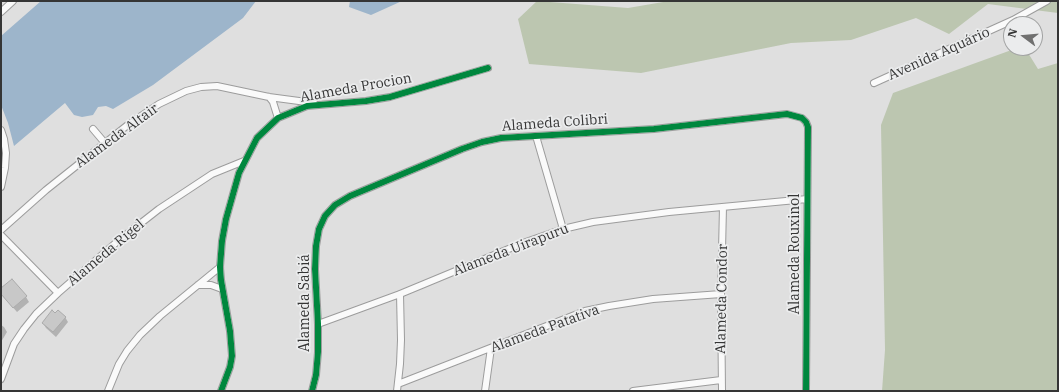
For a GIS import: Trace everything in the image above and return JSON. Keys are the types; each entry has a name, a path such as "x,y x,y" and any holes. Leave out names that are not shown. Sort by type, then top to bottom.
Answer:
{"street":[{"path":"2,8 13,1"},
{"name":"Avenida Aquário","path":"874,84 1013,20 1047,1"},
{"name":"Alameda Procion","path":"221,391 230,368 232,356 230,331 222,289 220,267 222,241 238,173 257,138 278,118 307,106 366,101 390,97 488,68"},
{"name":"Alameda Altair","path":"1,230 104,142 159,104 186,91 201,87 217,86 269,97 323,104"},
{"path":"269,97 273,102 278,118"},
{"name":"Alameda Colibri","path":"325,216 335,205 350,196 462,149 482,142 501,138 654,129 787,114 802,118"},
{"name":"Alameda Rouxinol","path":"802,118 806,122 808,128 806,391"},
{"path":"93,129 104,142"},
{"path":"1,130 6,153 1,187"},
{"path":"536,136 563,229"},
{"name":"Alameda Rigel","path":"1,379 14,344 24,328 58,293 118,241 159,209 212,174 244,161"},
{"name":"Alameda Uirapuru","path":"318,324 400,294 523,243 563,229 593,222 669,212 807,199"},
{"name":"Alameda Condor","path":"722,391 721,294 723,207"},
{"name":"Alameda Sabiá","path":"312,391 316,374 318,324 315,269 316,246 319,229 325,216"},
{"path":"1,235 58,293"},
{"path":"108,391 119,364 127,351 140,336 160,316 220,267"},
{"path":"198,285 211,285 222,289"},
{"path":"397,391 402,340 400,294"},
{"name":"Alameda Patativa","path":"398,384 585,311 654,300 721,294"},
{"path":"485,391 491,348"},
{"path":"635,391 721,380"}],"green space":[{"path":"537,1 628,8 669,1 1058,1 1058,13 988,4 949,34 916,18 851,40 791,43 641,73 529,64 518,19"},
{"path":"1003,53 1003,56 1030,56 1038,69 1058,63 1058,391 882,391 885,350 881,125 893,93"}],"water":[{"path":"41,1 256,1 243,18 153,85 113,109 106,106 98,107 93,115 82,117 74,115 65,103 14,146 8,123 1,105 1,36"},
{"path":"350,1 402,1 371,15 349,7"}],"building":[{"path":"12,279 27,296 13,308 1,294 1,288"},
{"path":"52,310 55,313 58,310 66,317 53,332 42,323"}],"cycle path":[{"path":"221,391 230,367 232,356 230,331 221,280 220,267 222,241 226,219 239,173 257,138 278,118 307,106 366,101 390,97 488,68"},
{"path":"312,391 316,375 318,352 315,269 316,246 319,229 325,216 335,205 350,196 462,149 482,142 501,138 654,129 787,114 802,118 808,127 806,391"}]}
